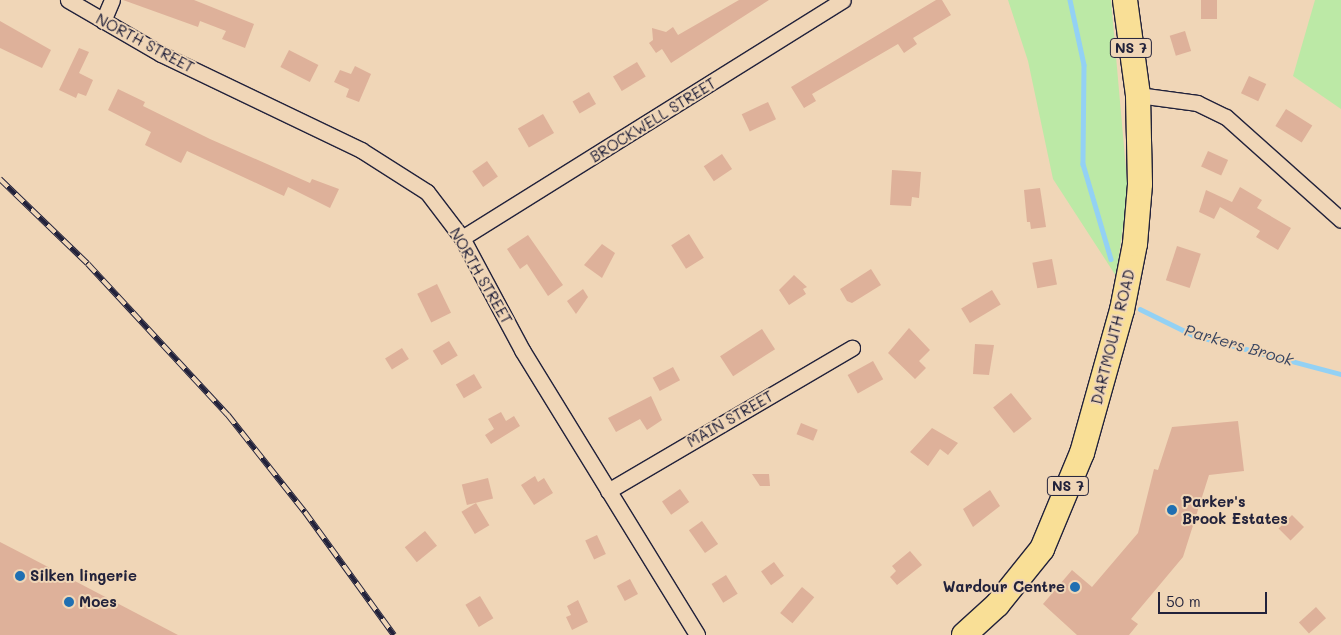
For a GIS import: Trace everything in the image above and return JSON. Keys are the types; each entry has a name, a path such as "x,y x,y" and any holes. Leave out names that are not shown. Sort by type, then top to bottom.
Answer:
{"main road":[{"name":"DARTMOUTH ROAD","path":"964,635 997,605 1042,549 1094,415 1135,244 1140,184 1138,95 1125,0"}],"street":[{"name":"NORTH STREET","path":"68,0 177,62 361,150 427,192 462,238 522,350 697,635"},
{"path":"102,21 112,0"},
{"name":"BROCKWELL STREET","path":"462,238 843,0"},
{"path":"1138,95 1197,103 1226,118 1341,220"},
{"name":"MAIN STREET","path":"608,491 852,348"}],"green space":[{"path":"1008,0 1111,0 1128,192 1116,276 1053,179 1028,61"},
{"path":"1315,0 1341,0 1341,109 1293,76"}],"building":[{"path":"123,0 194,0 254,24 245,48 222,39 226,31 200,21 198,27"},
{"path":"739,0 769,0 671,63 662,49 656,53 649,43 653,40 652,28 666,32 673,27 678,35"},
{"path":"936,0 942,0 951,15 913,38 917,44 904,53 898,44 812,94 816,101 804,108 791,87"},
{"path":"1201,0 1217,0 1217,19 1201,19"},
{"path":"0,21 51,50 42,68 0,48"},
{"path":"1185,31 1191,51 1176,56 1170,36"},
{"path":"79,48 89,52 79,73 93,80 86,96 78,93 76,98 59,90"},
{"path":"289,50 318,65 310,82 280,67"},
{"path":"637,62 646,77 622,91 613,76"},
{"path":"355,66 371,74 359,102 346,97 349,89 334,82 340,70 351,74"},
{"path":"1249,76 1266,84 1258,101 1241,93"},
{"path":"118,89 145,102 143,106 210,139 310,183 312,179 339,189 330,208 288,187 284,196 187,151 181,163 145,145 151,132 108,110"},
{"path":"589,92 596,104 580,114 573,102"},
{"path":"768,102 776,119 750,131 742,114"},
{"path":"1286,109 1312,125 1302,142 1275,126"},
{"path":"543,114 554,133 529,148 518,128"},
{"path":"1208,151 1228,160 1221,175 1201,167"},
{"path":"722,154 732,169 714,181 704,166"},
{"path":"487,161 498,177 483,187 472,171"},
{"path":"892,170 921,172 919,198 912,197 911,206 890,205"},
{"path":"1240,187 1262,200 1257,208 1291,228 1278,250 1256,237 1260,231 1220,207 1214,219 1199,212 1206,190 1232,202"},
{"path":"1040,188 1046,227 1031,229 1030,222 1027,222 1024,190"},
{"path":"689,234 704,258 686,269 671,245"},
{"path":"528,235 563,285 548,296 527,264 520,269 507,249"},
{"path":"602,244 615,253 602,278 584,265"},
{"path":"1177,246 1201,254 1190,288 1166,280"},
{"path":"1052,259 1057,285 1037,288 1032,263"},
{"path":"871,269 881,285 852,303 847,301 840,289"},
{"path":"794,275 807,287 803,289 806,294 789,305 779,290"},
{"path":"437,284 451,313 431,322 417,294"},
{"path":"583,289 588,297 576,314 567,301"},
{"path":"992,290 1001,305 970,323 961,309"},
{"path":"909,328 930,350 919,361 926,368 915,379 888,353"},
{"path":"762,329 775,349 733,376 720,356"},
{"path":"449,341 458,356 441,365 433,351"},
{"path":"975,344 994,345 989,375 973,374"},
{"path":"402,348 409,359 392,370 385,359"},
{"path":"873,361 883,379 858,393 848,375"},
{"path":"673,367 680,380 660,391 653,378"},
{"path":"474,374 482,388 464,398 456,384"},
{"path":"1011,393 1032,419 1014,433 993,407"},
{"path":"651,396 662,420 647,430 640,419 616,432 608,418"},
{"path":"501,412 506,421 514,416 520,426 491,444 485,435 494,429 488,419"},
{"name":"Parker's Brook Estates","path":"1238,421 1244,471 1209,475 1183,557 1131,619 1138,624 1129,635 1077,635 1043,604 1072,570 1092,587 1138,533 1154,469 1158,470 1172,427"},
{"path":"801,423 818,430 813,441 797,434"},
{"path":"932,428 958,443 948,455 940,449 928,466 910,452"},
{"path":"752,474 769,474 770,486 760,486"},
{"path":"535,476 538,482 544,478 553,493 534,505 521,485"},
{"path":"488,478 493,498 467,505 462,485"},
{"path":"680,489 689,502 671,515 662,502"},
{"path":"990,490 1000,506 973,527 963,509"},
{"path":"476,503 489,525 475,534 461,512"},
{"path":"1292,515 1304,527 1291,540 1279,528"},
{"path":"702,521 718,544 705,553 689,530"},
{"path":"425,531 437,546 417,562 405,547"},
{"path":"597,535 606,554 594,560 585,540"},
{"path":"0,542 29,557 178,635 0,635"},
{"path":"910,551 922,565 897,585 890,577 896,571 892,566"},
{"path":"774,562 784,576 771,585 761,571"},
{"path":"726,575 738,594 723,603 712,584"},
{"path":"630,579 638,594 625,601 617,586"},
{"path":"802,587 814,597 792,623 780,613"},
{"path":"480,596 493,618 479,627 465,605"},
{"path":"578,600 588,622 572,630 566,617 571,615 567,606"},
{"path":"1316,607 1326,618 1309,634 1299,622"}],"waterway":[{"name":"Parkers Brook","path":"1070,0 1084,65 1083,164 1111,259"},
{"name":"Parkers Brook","path":"1140,309 1193,335 1341,374"}],"railway":[{"path":"0,179 88,264 228,415 305,512 394,635"}],"place":[{"name":"Parker's Brook Estates","path":"1172,510"},
{"name":"Silken lingerie","path":"20,576"},
{"name":"Wardour Centre","path":"1075,587"},
{"name":"Moes","path":"69,602"}]}
